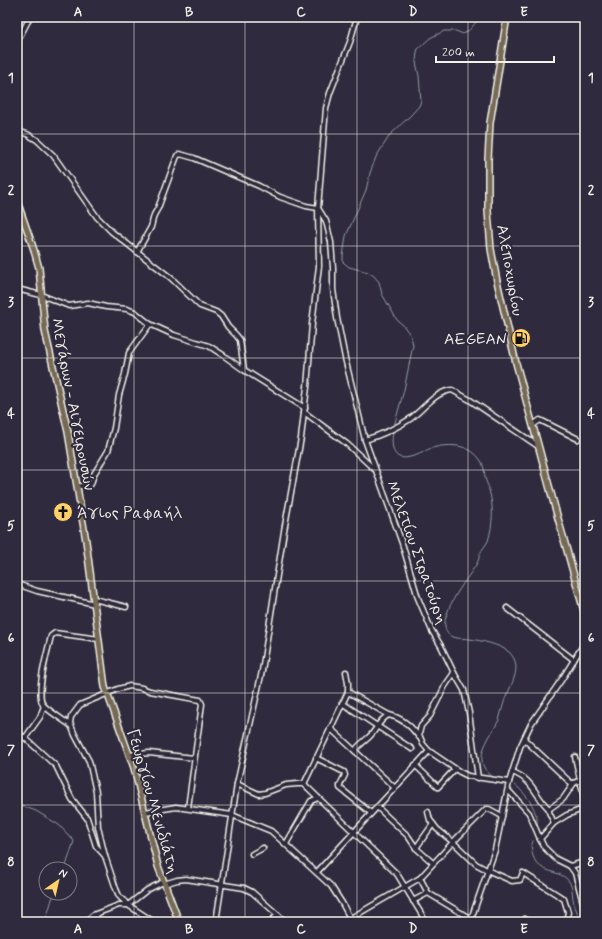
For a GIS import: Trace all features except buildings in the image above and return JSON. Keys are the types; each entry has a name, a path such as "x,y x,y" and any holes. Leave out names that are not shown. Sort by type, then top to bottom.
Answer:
{"main road":[{"name":"Αλεποχωρίου","path":"508,17 490,123 487,180 491,249 497,281 538,446 585,615"},
{"name":"Μεγάρων - Αιγειρουσών","path":"17,201 37,261 48,344 65,420 77,486 95,601 99,639"},
{"name":"Γεωργίου Μενιδιάτη","path":"99,639 103,677 134,768 155,857 179,922"}],"street":[{"path":"17,42 30,17"},
{"path":"216,922 237,784 262,671 305,410 318,266 318,208 327,100 350,42 357,17"},
{"path":"17,131 37,140 53,155 97,217 112,232 171,278 200,306 216,312 221,316 228,327 240,340 244,370"},
{"path":"137,252 148,235 177,156 180,154 194,158 289,200 318,208"},
{"name":"Μελετίου Στρατούρη","path":"318,208 326,221 331,242 333,259 333,289 337,318 365,440 402,543 418,598 432,631 466,694 478,778"},
{"path":"17,289 41,295 69,306 88,303 106,307 127,309 135,312 150,324 174,335 209,346 305,410 376,470"},
{"path":"77,486 87,486 91,484 94,474 107,454 114,428 119,395 129,353 150,324"},
{"path":"365,440 391,431 417,414 439,393 452,390 470,400 538,446"},
{"path":"533,425 538,420 542,421 578,439"},
{"path":"17,584 37,591 126,607"},
{"path":"581,598 585,592"},
{"path":"507,608 574,660"},
{"path":"99,639 55,633 51,636 41,685 41,699 44,706 70,725 89,761 96,792 98,827 105,856 119,896 128,905 154,922"},
{"path":"420,878 428,893 471,921 495,850 515,760 531,724 585,642"},
{"path":"304,784 348,692 346,672"},
{"path":"421,741 419,734 421,726 430,716 445,686 454,673"},
{"path":"70,725 71,717 80,705 118,689 130,686 200,700 202,704 188,808"},
{"path":"348,692 389,715 394,716 409,726 414,730 429,751 455,769 468,776 509,782"},
{"path":"342,703 412,749"},
{"path":"25,738 40,717 44,706"},
{"path":"355,751 360,744 371,735 381,720 389,715"},
{"path":"330,728 395,788"},
{"path":"17,734 25,738 56,766 74,802 87,818 96,846 105,856"},
{"path":"524,739 567,780 574,783"},
{"path":"317,872 429,751"},
{"path":"129,755 149,754 194,758"},
{"path":"575,757 585,802"},
{"path":"316,758 344,772 345,774 340,788 371,813"},
{"path":"415,765 438,787 455,769"},
{"path":"512,772 522,776 530,783 549,809 550,816 554,823"},
{"path":"549,809 563,799 574,783 580,780"},
{"path":"237,784 259,794 265,794 286,786 304,784 397,874 422,915 424,922"},
{"path":"508,790 530,813 544,847 556,859 570,866 577,876 585,910"},
{"path":"286,844 311,801 318,798"},
{"path":"145,812 170,807 188,808 232,815 271,831 331,886 351,920"},
{"path":"377,807 411,839 416,848 433,863"},
{"path":"540,839 554,823 567,815 585,808"},
{"path":"344,922 351,920 420,878 486,809 489,809 502,816"},
{"path":"428,812 430,820 433,824 476,864 512,882 520,880 523,873 564,899 568,912 566,922"},
{"path":"416,848 433,824"},
{"path":"252,854 263,848"},
{"path":"570,866 585,862"},
{"path":"86,922 93,915 119,905 128,905 147,890 164,883 181,879 237,886 248,890 286,922"},
{"path":"414,901 428,893"},
{"path":"94,922 97,914"},
{"path":"270,922 278,914"},
{"path":"525,919 530,922"}],"waterway":[{"path":"394,426 404,390 413,345 411,336 403,325 397,320 382,294 379,282 374,276 368,272 349,267 343,262 346,236 366,190 376,157 390,135 411,115 419,106 421,101 416,62 418,49 430,38 444,31 456,31 463,34 472,27 479,17"},
{"path":"393,431 392,446 399,457 404,458 413,456 429,449 450,445 458,446 471,451 481,461 483,466 485,479 489,488 492,502 492,522 490,535 480,554 477,564 448,610 445,620 445,628 451,636 456,638 479,640 496,645 505,649 514,658 516,670 512,684 504,702 499,720 483,751 483,766 488,773 497,779"},
{"path":"515,785 524,793 532,804 537,817 537,829"},
{"path":"17,804 36,811 59,825 74,841 68,861"},
{"path":"533,841 533,856 540,867 561,875 570,883 574,904 581,922"},
{"path":"45,922 52,901"}],"place":[{"name":"AEGEAN","path":"521,338"},
{"name":"Άγιος Ραφαήλ","path":"63,512"}]}
